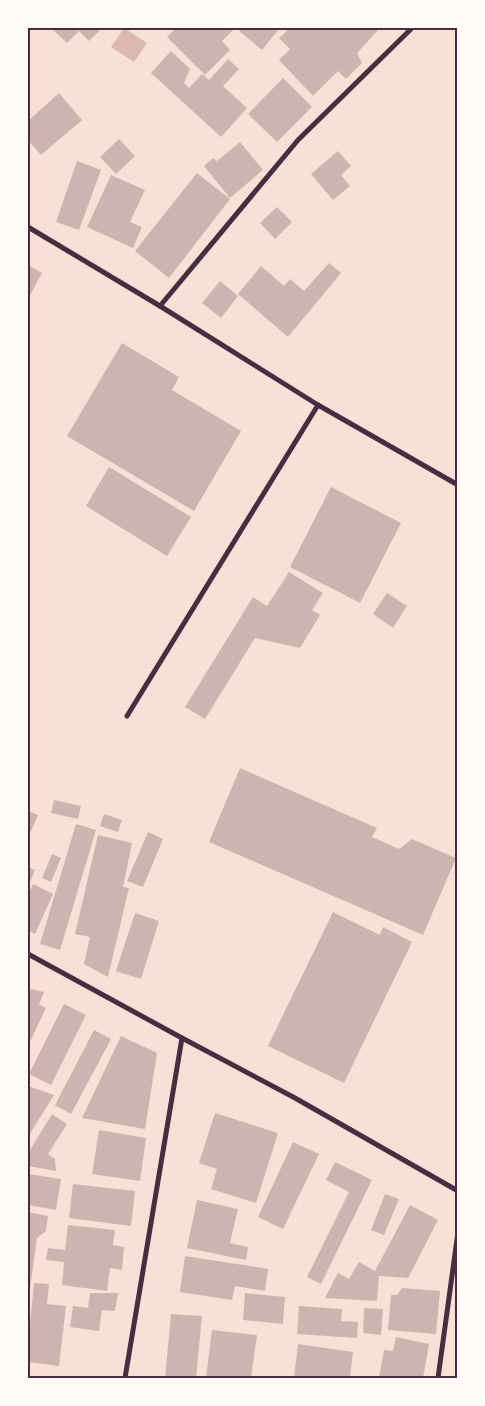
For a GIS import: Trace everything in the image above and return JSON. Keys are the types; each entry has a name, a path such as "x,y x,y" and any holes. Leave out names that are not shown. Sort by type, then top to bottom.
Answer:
{"street":[{"path":"160,306 298,140 412,28"},
{"path":"28,227 160,306 318,405 458,485"},
{"path":"127,716 318,405"},
{"path":"28,954 295,1098 458,1191"},
{"path":"126,1378 182,1038"},
{"path":"438,1378 458,1232"}],"shaded area":[{"path":"124,28 147,43 134,62 111,47"}],"building":[{"path":"53,28 102,28 89,41 79,31 67,43"},
{"path":"176,28 235,28 222,41 230,50 205,75 167,37"},
{"path":"241,28 280,28 262,50 239,31"},
{"path":"290,28 375,28 378,30 357,53 362,63 346,79 338,71 313,96 279,60 290,49 279,38"},
{"path":"171,51 190,69 184,83 189,88 202,74 209,80 228,59 239,69 223,86 247,108 221,137 151,73"},
{"path":"283,78 312,107 277,142 248,114"},
{"path":"59,93 82,120 41,155 28,140 28,121"},
{"path":"119,139 135,156 116,174 100,157"},
{"path":"240,142 263,170 230,198 204,166 213,158 217,161"},
{"path":"338,151 351,166 341,175 350,186 333,200 311,174"},
{"path":"77,161 101,170 79,230 56,222"},
{"path":"197,173 230,199 169,278 135,251"},
{"path":"111,175 145,190 130,222 142,227 133,248 87,227"},
{"path":"277,207 292,222 275,239 260,223"},
{"path":"329,263 341,273 288,337 238,294 261,266 284,286 290,279 304,291"},
{"path":"28,265 42,273 28,299"},
{"path":"220,281 238,296 221,318 202,303"},
{"path":"122,343 179,377 172,390 241,431 194,511 67,436"},
{"path":"109,467 191,517 167,556 86,506"},
{"path":"331,487 401,523 360,603 290,567"},
{"path":"289,572 323,593 312,610 320,615 300,648 255,638 205,719 185,707 253,597 267,606"},
{"path":"387,593 407,606 393,628 373,614"},
{"path":"240,768 377,828 372,837 399,849 412,839 456,858 423,935 209,842"},
{"path":"54,800 81,806 78,819 51,813"},
{"path":"28,811 38,815 28,838"},
{"path":"104,814 122,820 118,832 100,826"},
{"path":"76,824 96,830 60,950 40,944"},
{"path":"148,832 163,839 143,887 127,881"},
{"path":"98,835 132,843 123,887 129,888 108,977 84,964 90,937 75,934"},
{"path":"52,854 61,858 51,882 42,878"},
{"path":"28,867 35,870 28,887"},
{"path":"33,884 53,894 35,934 28,930 28,896"},
{"path":"333,912 380,935 383,927 412,942 344,1083 268,1046"},
{"path":"135,913 159,921 141,979 116,971"},
{"path":"31,989 44,992 39,1004 46,1008 28,1046 28,996"},
{"path":"64,1004 86,1015 51,1085 29,1074"},
{"path":"94,1030 111,1039 71,1114 55,1105"},
{"path":"121,1036 157,1053 145,1129 82,1118"},
{"path":"28,1086 54,1095 28,1137"},
{"path":"215,1113 278,1133 256,1203 211,1189 217,1169 199,1163"},
{"path":"52,1114 67,1124 48,1154 55,1159 56,1171 28,1166 28,1153"},
{"path":"99,1130 146,1138 140,1181 92,1174"},
{"path":"293,1142 319,1154 283,1229 258,1217"},
{"path":"335,1162 372,1180 321,1284 307,1277 349,1192 326,1180"},
{"path":"28,1174 61,1179 56,1210 28,1205"},
{"path":"73,1184 135,1191 131,1226 69,1218"},
{"path":"385,1194 399,1199 384,1235 371,1230"},
{"path":"197,1200 238,1209 230,1243 248,1247 246,1260 187,1248"},
{"path":"410,1205 438,1220 408,1278 379,1276 377,1301 325,1298 338,1273 349,1279 359,1262 375,1271"},
{"path":"28,1212 48,1216 46,1231 37,1238 29,1296 28,1296"},
{"path":"68,1225 115,1230 113,1245 124,1247 122,1270 110,1268 107,1291 62,1285 64,1262 46,1260 48,1248 65,1250"},
{"path":"185,1256 268,1269 265,1291 235,1286 232,1300 180,1292"},
{"path":"34,1283 49,1284 47,1304 66,1306 59,1366 28,1362"},
{"path":"402,1288 440,1291 436,1334 388,1330 391,1295 397,1295"},
{"path":"90,1293 118,1293 115,1311 102,1310 99,1331 70,1327 73,1306 88,1308"},
{"path":"245,1293 285,1297 283,1324 243,1320"},
{"path":"299,1306 342,1309 341,1321 358,1322 357,1338 297,1334"},
{"path":"364,1308 383,1309 381,1335 363,1333"},
{"path":"171,1314 202,1316 196,1378 165,1378"},
{"path":"212,1330 257,1335 251,1378 206,1378"},
{"path":"396,1337 429,1344 423,1378 379,1378 384,1350 393,1351"},
{"path":"298,1344 353,1352 350,1378 294,1378"}]}
